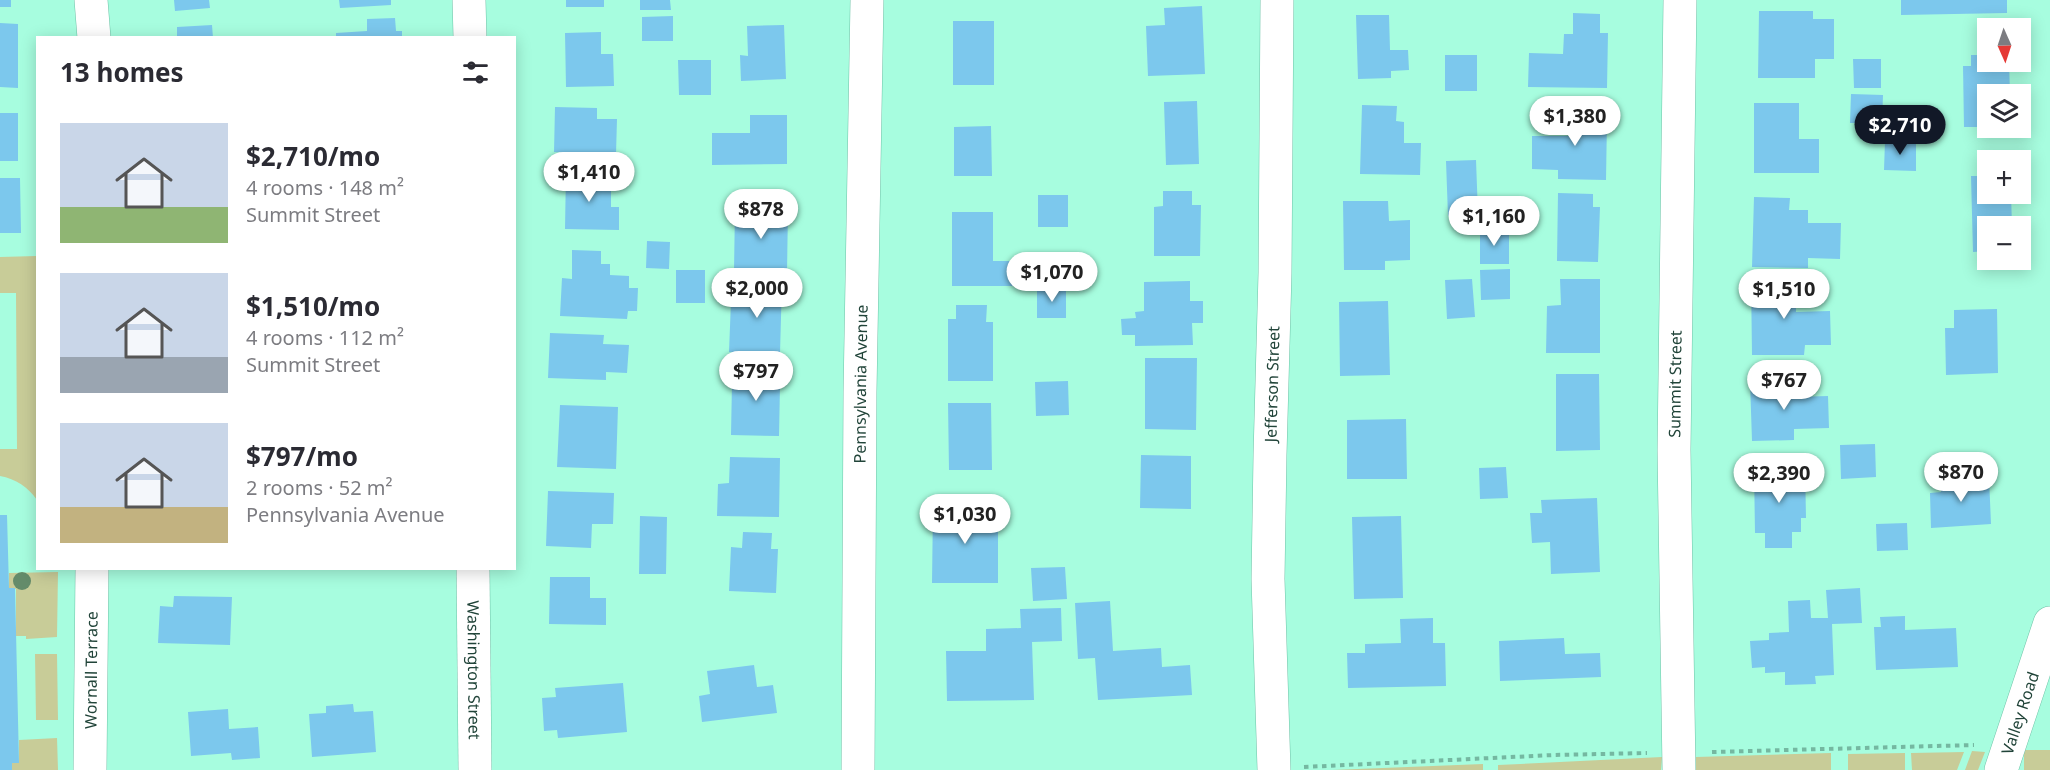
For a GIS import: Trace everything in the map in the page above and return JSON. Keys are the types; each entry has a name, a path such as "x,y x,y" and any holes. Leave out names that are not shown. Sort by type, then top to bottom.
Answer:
{"street":[{"path":"91,0 94,36"},
{"path":"469,0 470,36"},
{"name":"Pennsylvania Avenue","path":"858,770 860,392 867,0"},
{"name":"Jefferson Street","path":"1274,769 1269,568 1275,273 1277,0"},
{"name":"Summit Street","path":"1679,761 1674,450 1680,0"},
{"name":"Wornall Terrace","path":"90,770 92,570"},
{"name":"Washington Street","path":"473,570 474,770"},
{"name":"Valley Road","path":"2001,770 2050,623"}],"path":[{"path":"1274,769 1554,755 1679,761 1978,745"}],"green space":[{"path":"36,256 36,499 21,484 0,476 0,449 17,449 16,293 0,293 0,257"},
{"path":"58,572 57,637 26,639 26,636 16,636 16,589 9,588 9,573"},
{"path":"35,654 57,654 58,720 36,720"},
{"path":"57,738 58,770 12,770 12,763 19,762 19,740"},
{"path":"2024,750 2050,750 2050,770 2024,770"},
{"path":"1972,751 1985,752 1978,770 1965,770"},
{"path":"1964,752 1957,770 1912,770 1911,753"},
{"path":"1831,753 1831,770 1696,770 1696,757"},
{"path":"1905,753 1905,770 1848,770 1848,754"},
{"path":"1662,757 1661,770 1498,770 1498,765"},
{"path":"1483,764 1483,770 1332,770"}],"building":[{"path":"0,0 11,0 11,7 0,7"},
{"path":"174,0 209,0 210,8 175,11"},
{"path":"339,0 391,0 391,5 340,8"},
{"path":"566,0 604,0 604,7 566,7"},
{"path":"640,0 670,0 671,10 640,10"},
{"path":"1901,0 2007,0 2007,13 1901,15"},
{"path":"1202,6 1205,74 1148,76 1146,26 1165,25 1164,8"},
{"path":"1759,11 1813,11 1813,19 1834,19 1834,59 1815,59 1815,78 1758,78"},
{"path":"1573,13 1600,14 1600,33 1608,33 1607,88 1528,87 1529,53 1563,54 1564,34 1573,34"},
{"path":"1356,15 1389,15 1390,50 1408,50 1409,70 1391,71 1391,78 1358,79"},
{"path":"673,16 673,41 642,41 642,17"},
{"path":"395,18 396,31 402,31 402,36 336,36 336,33 367,31 367,19"},
{"path":"953,21 994,21 994,85 953,85"},
{"path":"0,23 18,24 18,88 0,87"},
{"path":"212,25 213,36 177,36 177,27"},
{"path":"784,25 786,79 741,81 740,55 748,56 747,26"},
{"path":"601,32 601,54 613,54 614,86 566,87 565,33"},
{"path":"1445,55 1477,55 1477,91 1445,91"},
{"path":"1971,55 1977,55 1977,72 2009,72 2010,84 1977,84 1977,127 1964,127 1963,66 1971,66"},
{"path":"1853,59 1881,59 1881,88 1854,88"},
{"path":"678,60 711,60 711,95 679,95"},
{"path":"1851,94 1883,95 1882,123 1850,123"},
{"path":"1197,101 1199,164 1166,165 1164,102"},
{"path":"1754,103 1799,103 1799,139 1819,139 1819,173 1754,173"},
{"path":"1362,105 1397,106 1396,121 1404,122 1404,143 1421,143 1420,175 1360,174"},
{"path":"1570,105 1600,105 1600,119 1607,119 1606,180 1558,179 1558,170 1532,169 1532,136 1569,136"},
{"path":"1885,105 1917,106 1917,136 1885,136"},
{"path":"555,107 597,108 597,119 617,119 616,154 554,152"},
{"path":"0,113 18,113 18,161 0,161"},
{"path":"750,115 787,115 787,164 712,165 712,133 750,133"},
{"path":"991,126 992,176 954,176 954,127"},
{"path":"1885,141 1916,142 1916,171 1884,170"},
{"path":"1476,160 1478,214 1448,216 1446,161"},
{"path":"566,171 598,172 598,186 611,186 611,207 619,207 619,230 565,229"},
{"path":"1971,176 1977,176 1977,204 2011,204 2012,216 1977,216 1977,252 1973,252"},
{"path":"0,178 20,178 21,233 0,233"},
{"path":"1163,191 1192,191 1192,205 1201,205 1200,256 1154,256 1154,207 1163,206"},
{"path":"1558,193 1593,194 1593,207 1600,207 1598,262 1557,261"},
{"path":"1038,195 1068,195 1068,227 1038,227"},
{"path":"1754,197 1790,198 1789,210 1808,210 1808,223 1841,223 1840,259 1808,258 1808,268 1752,267"},
{"path":"1343,201 1388,201 1389,221 1410,220 1410,260 1385,261 1385,270 1344,270"},
{"path":"735,208 788,208 787,273 734,271"},
{"path":"952,212 993,212 993,261 1020,261 1020,286 952,286"},
{"path":"1480,230 1509,230 1509,264 1480,264"},
{"path":"647,241 670,242 669,269 646,268"},
{"path":"572,250 601,251 601,264 610,264 610,275 629,276 629,288 638,288 637,311 628,311 627,319 560,316 562,278 572,279"},
{"path":"1510,269 1510,299 1481,300 1480,270"},
{"path":"676,270 705,270 705,303 676,303"},
{"path":"1751,278 1796,278 1796,312 1830,311 1831,345 1805,345 1804,355 1752,355"},
{"path":"1472,279 1475,317 1447,319 1445,280"},
{"path":"1560,279 1600,279 1600,353 1546,353 1547,306 1561,305"},
{"path":"742,281 782,282 780,353 729,352 731,301 742,302"},
{"path":"1190,281 1190,301 1203,301 1203,323 1192,323 1193,345 1135,346 1135,335 1122,335 1121,319 1136,318 1135,312 1144,311 1144,282"},
{"path":"1066,288 1066,318 1037,318 1037,289"},
{"path":"1388,301 1390,375 1340,376 1339,302"},
{"path":"956,305 987,305 986,322 993,322 993,381 948,381 948,319 956,319"},
{"path":"1997,309 1998,373 1946,375 1945,328 1954,328 1954,310"},
{"path":"550,333 604,335 603,344 629,345 627,373 606,372 606,380 548,378"},
{"path":"1145,358 1197,358 1196,430 1145,429"},
{"path":"741,364 774,365 773,386 780,386 779,436 731,435 732,383 740,383"},
{"path":"1556,374 1599,374 1600,450 1556,451"},
{"path":"1795,380 1796,397 1828,396 1829,428 1794,429 1794,440 1752,441 1750,381"},
{"path":"1068,381 1069,415 1036,416 1035,382"},
{"path":"948,403 991,403 992,470 949,470"},
{"path":"560,405 618,407 616,469 557,467"},
{"path":"1406,419 1407,479 1347,479 1347,420"},
{"path":"1875,444 1876,477 1841,479 1840,445"},
{"path":"1141,455 1191,456 1191,509 1140,508"},
{"path":"730,457 780,458 779,517 717,516 718,484 729,483"},
{"path":"1805,466 1806,518 1801,518 1801,532 1792,532 1792,548 1765,548 1765,533 1755,533 1754,467"},
{"path":"1506,467 1508,498 1480,499 1479,468"},
{"path":"1989,477 1991,524 1931,528 1930,493 1941,492 1940,479"},
{"path":"548,491 614,493 613,524 592,524 591,548 546,546"},
{"path":"1597,498 1600,572 1551,574 1550,542 1532,543 1530,513 1542,513 1541,500"},
{"path":"933,507 998,507 998,583 932,583"},
{"path":"0,515 7,515 9,588 15,588 19,763 12,763 12,770 0,770"},
{"path":"640,516 667,517 666,574 639,574"},
{"path":"1401,516 1403,598 1354,599 1352,517"},
{"path":"1907,523 1908,550 1877,551 1876,524"},
{"path":"743,532 772,533 771,549 778,549 776,593 729,591 731,547 742,548"},
{"path":"1065,567 1067,599 1033,601 1031,568"},
{"path":"550,577 590,577 590,598 606,598 606,625 549,624"},
{"path":"1860,588 1862,623 1832,624 1834,675 1815,676 1816,684 1785,685 1785,672 1765,673 1765,667 1752,668 1750,641 1769,640 1769,633 1789,632 1788,601 1810,600 1811,618 1828,618 1826,590"},
{"path":"174,596 232,597 230,645 158,643 160,606 173,607"},
{"path":"1110,601 1113,651 1161,648 1162,667 1190,665 1192,695 1098,700 1095,658 1078,659 1075,603"},
{"path":"1061,608 1062,641 1032,642 1034,700 947,701 946,651 986,651 986,629 1021,628 1020,609"},
{"path":"1905,616 1905,630 1956,628 1958,667 1876,670 1874,627 1881,627 1880,617"},
{"path":"1433,618 1433,643 1445,643 1446,686 1348,688 1347,653 1365,653 1365,644 1401,643 1400,619"},
{"path":"1564,638 1565,654 1600,653 1601,677 1500,681 1499,641"},
{"path":"754,665 757,687 773,685 777,713 702,722 699,696 710,694 707,671"},
{"path":"623,683 627,732 558,738 557,730 544,731 542,698 556,697 555,688"},
{"path":"353,704 354,712 373,711 376,752 312,757 309,714 326,713 326,706"},
{"path":"228,709 229,729 258,727 260,758 232,760 231,753 191,756 188,712"}]}
